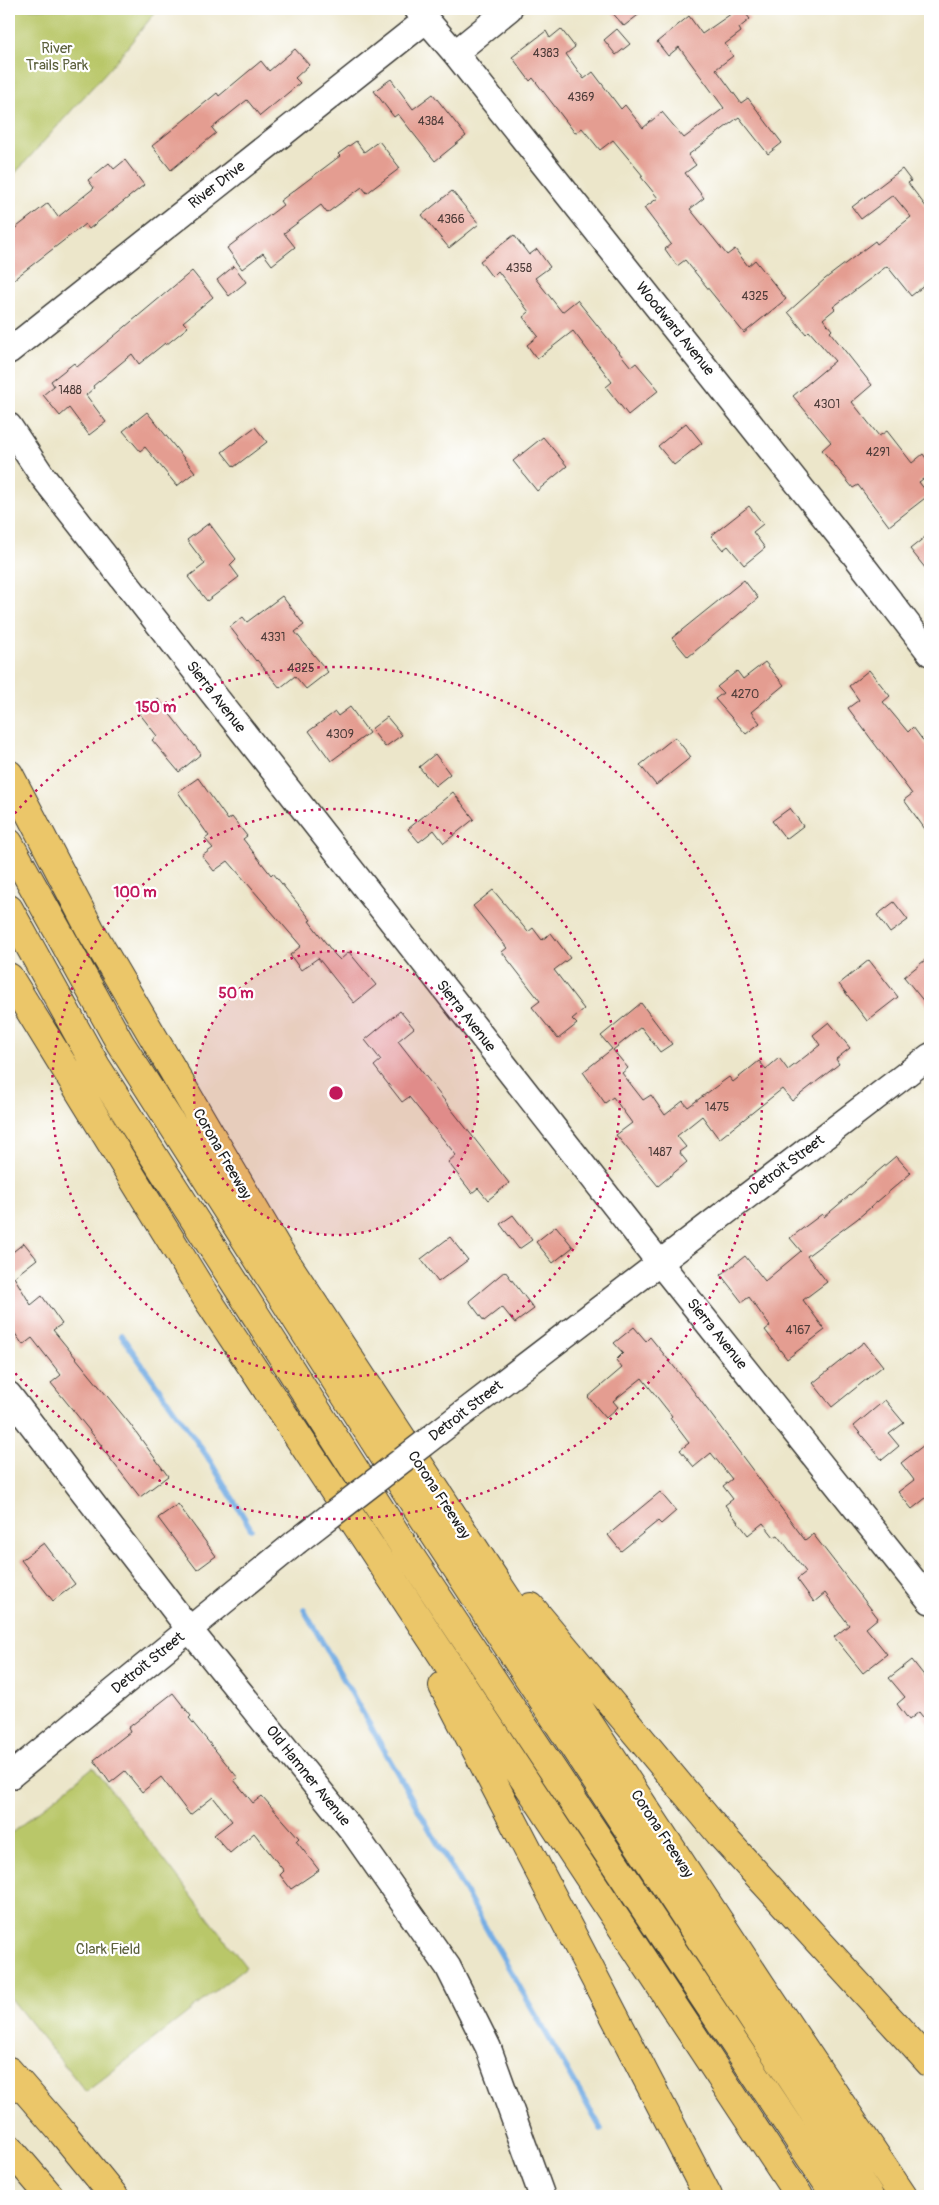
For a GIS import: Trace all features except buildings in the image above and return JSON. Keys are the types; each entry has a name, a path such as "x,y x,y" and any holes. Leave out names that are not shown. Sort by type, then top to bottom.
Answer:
{"main road":[{"name":"Corona Freeway","path":"9,774 90,929 277,1248 761,1986 903,2196"},
{"path":"9,843 136,1068 417,1508 869,2196"},
{"path":"9,909 96,1066 406,1551 836,2196"},
{"path":"9,977 204,1294 799,2196"},
{"path":"446,1506 720,1834 930,2063"},
{"path":"375,1554 708,2196"},
{"path":"9,2071 114,2196"},
{"path":"9,2148 50,2196"}],"street":[{"path":"455,53 509,9"},
{"name":"Woodward Avenue","path":"422,14 853,552 930,652"},
{"name":"River Drive","path":"9,351 422,14"},
{"name":"Sierra Avenue","path":"9,426 43,477 659,1262 930,1601"},
{"name":"Detroit Street","path":"9,1777 296,1543 659,1262 930,1056"},
{"name":"Old Hamner Avenue","path":"9,1395 189,1629 354,1833 448,1967 488,2047 535,2193"}],"green space":[{"name":"River Trails Park","path":"9,9 158,9 117,60 9,180"},
{"name":"Clark Field","path":"93,1767 246,1967 86,2092 9,1996 9,1835"}],"waterway":[{"path":"121,1335 207,1456 251,1529"},
{"path":"304,1610 601,2129"}]}
